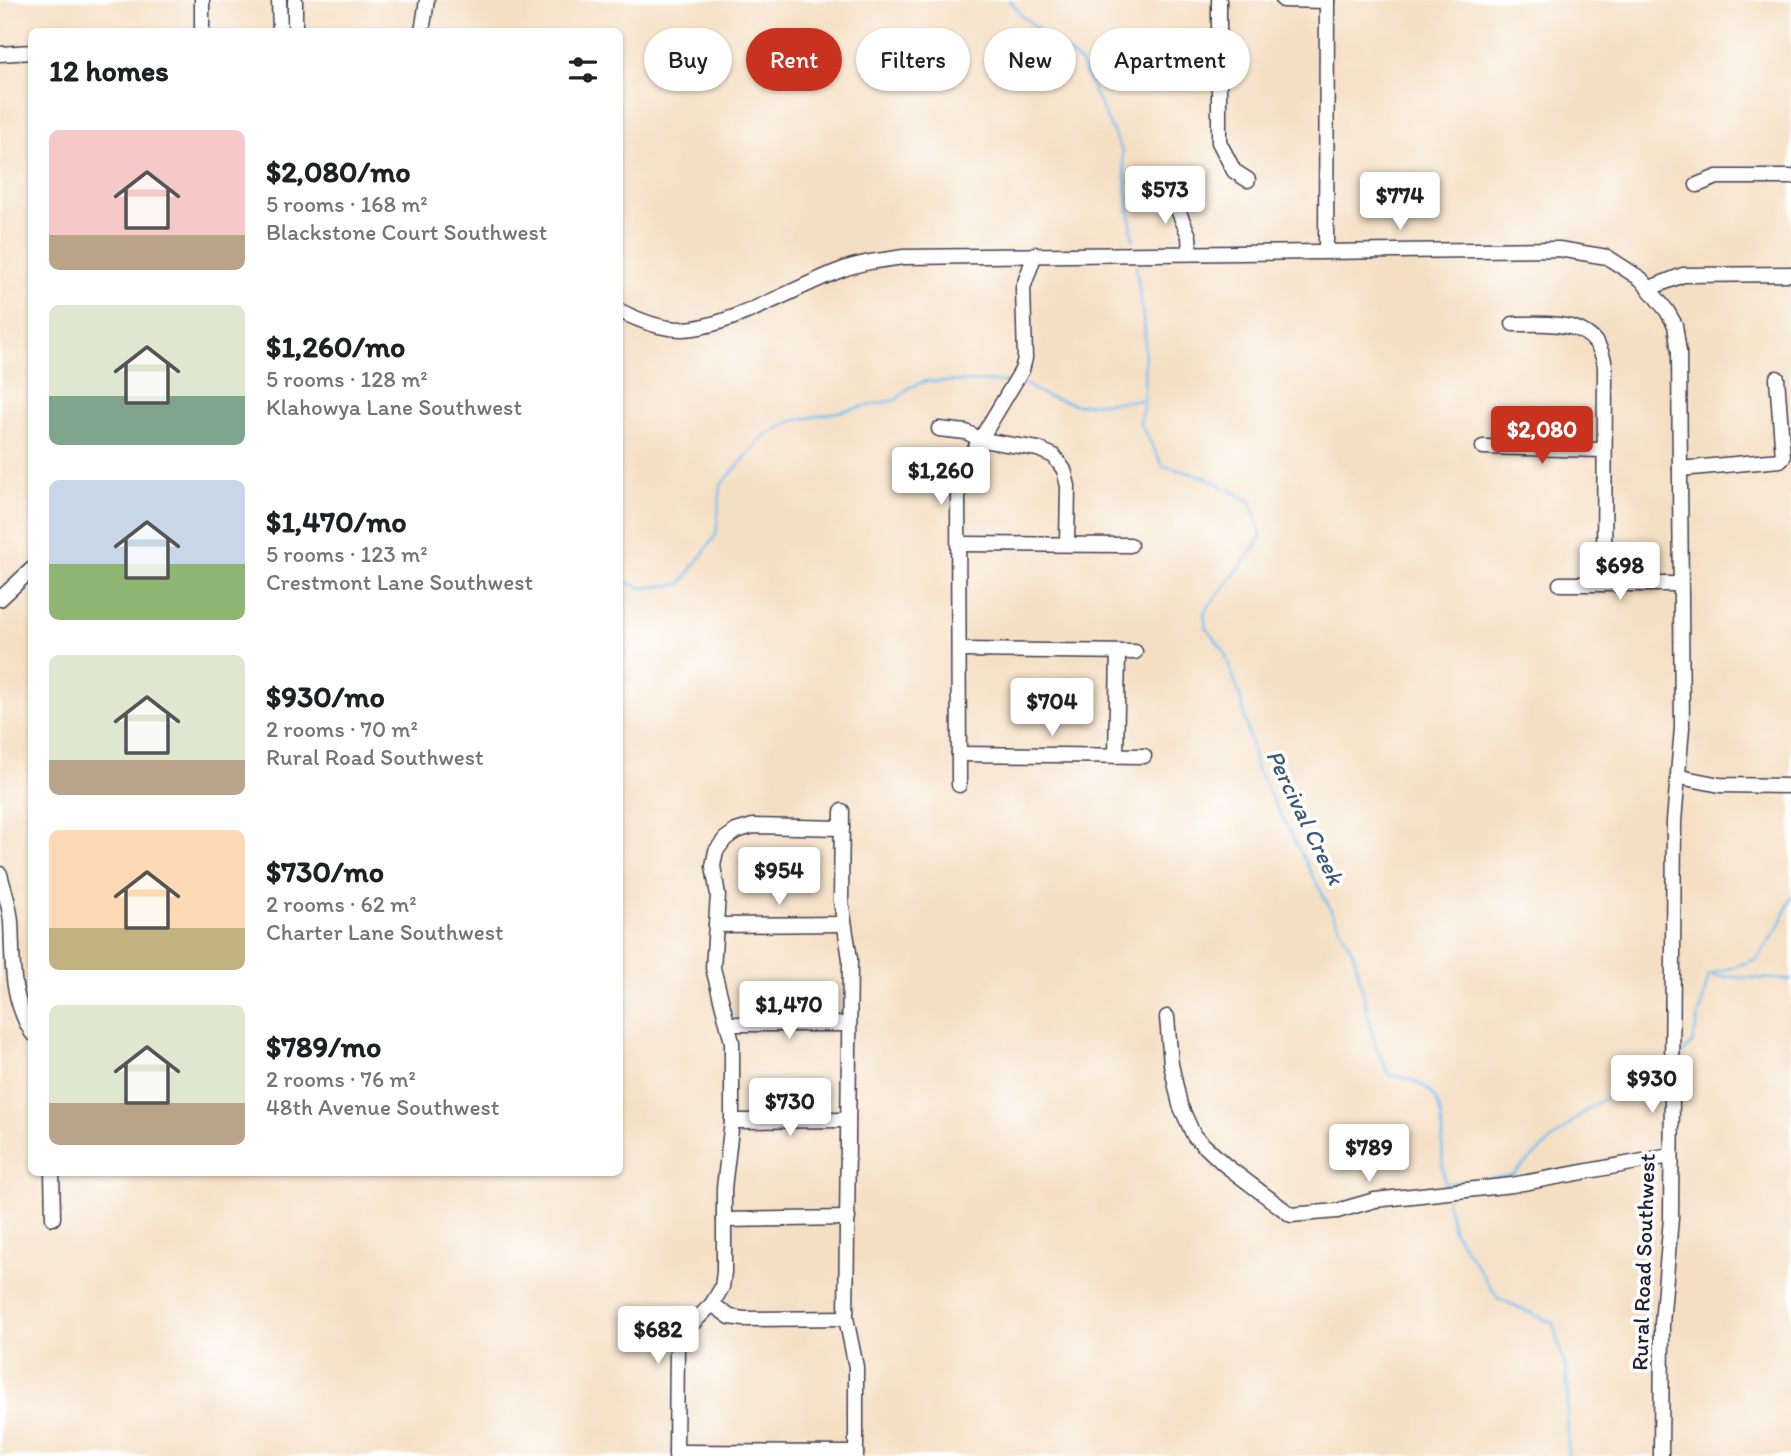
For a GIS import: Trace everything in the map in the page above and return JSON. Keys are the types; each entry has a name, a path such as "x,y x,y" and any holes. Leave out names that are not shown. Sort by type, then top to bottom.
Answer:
{"street":[{"path":"202,0 202,28"},
{"path":"279,0 280,28"},
{"path":"295,0 295,28"},
{"path":"423,28 427,0"},
{"path":"1219,0 1219,142 1234,171 1248,180"},
{"path":"1283,0 1327,0 1326,250"},
{"path":"0,54 28,52"},
{"path":"1697,185 1717,177 1791,177"},
{"path":"1170,191 1189,236 1191,253"},
{"name":"Rural Road Southwest","path":"623,312 645,322 681,329 708,324 804,288 841,270 874,261 904,257 1326,250 1579,251 1607,257 1622,265 1650,288 1675,326 1679,352 1680,777 1674,821 1671,901 1671,1218 1662,1324 1661,1456"},
{"path":"959,785 958,482 1024,363 1023,288 1035,254"},
{"path":"1650,288 1683,275 1791,274"},
{"path":"1513,324 1568,325 1583,330 1601,350 1605,366 1602,450 1604,584"},
{"path":"1680,469 1780,460 1783,457 1777,378"},
{"path":"939,429 966,432 982,440 1038,449 1054,456 1064,470 1068,486 1067,544"},
{"path":"1483,447 1602,450"},
{"path":"960,544 1130,545"},
{"path":"0,599 28,573"},
{"path":"1560,584 1679,584"},
{"path":"960,650 1135,652"},
{"path":"1116,756 1118,652"},
{"path":"959,754 1144,756"},
{"path":"1680,777 1720,785 1791,786"},
{"path":"842,811 844,924 850,959 846,1318 856,1367 856,1454 676,1454 677,1345 682,1334 712,1304 722,1287 724,1272 724,1188 732,1121 732,1042 713,968 718,895 713,866 716,851 725,839 753,827 842,828"},
{"path":"0,874 11,919 13,989 20,1013 28,1026"},
{"path":"716,925 844,924"},
{"path":"1167,1017 1171,1064 1180,1105 1194,1136 1225,1165 1291,1215 1337,1211 1375,1200 1512,1185 1670,1156"},
{"path":"728,1024 849,1024"},
{"path":"732,1121 848,1120"},
{"path":"52,1176 53,1218"},
{"path":"724,1220 848,1218"},
{"path":"712,1304 730,1317 744,1319 846,1318"}],"waterway":[{"name":"Percival Creek","path":"1010,0 1023,17 1080,62 1122,151 1133,240"},
{"name":"Percival Creek","path":"1136,265 1145,333 1144,400 1140,423 1163,466 1205,477 1252,502 1261,537 1204,613 1206,627 1224,651 1240,696 1256,768 1354,954 1375,1045 1390,1075 1413,1081 1428,1089 1436,1101 1441,1114 1445,1184 1512,1175 1585,1111 1658,1064"},
{"path":"623,580 642,588 681,584 716,535 721,485 763,437 793,421 896,400 910,387 926,381 1008,382"},
{"path":"1024,384 1046,396 1077,405 1142,400"},
{"path":"1709,975 1757,959 1781,923 1791,897"},
{"path":"1678,1058 1692,1044 1709,975"},
{"path":"1713,976 1791,980"},
{"name":"Percival Creek","path":"1447,1199 1453,1230 1498,1298 1553,1323 1567,1374 1568,1456"}]}
